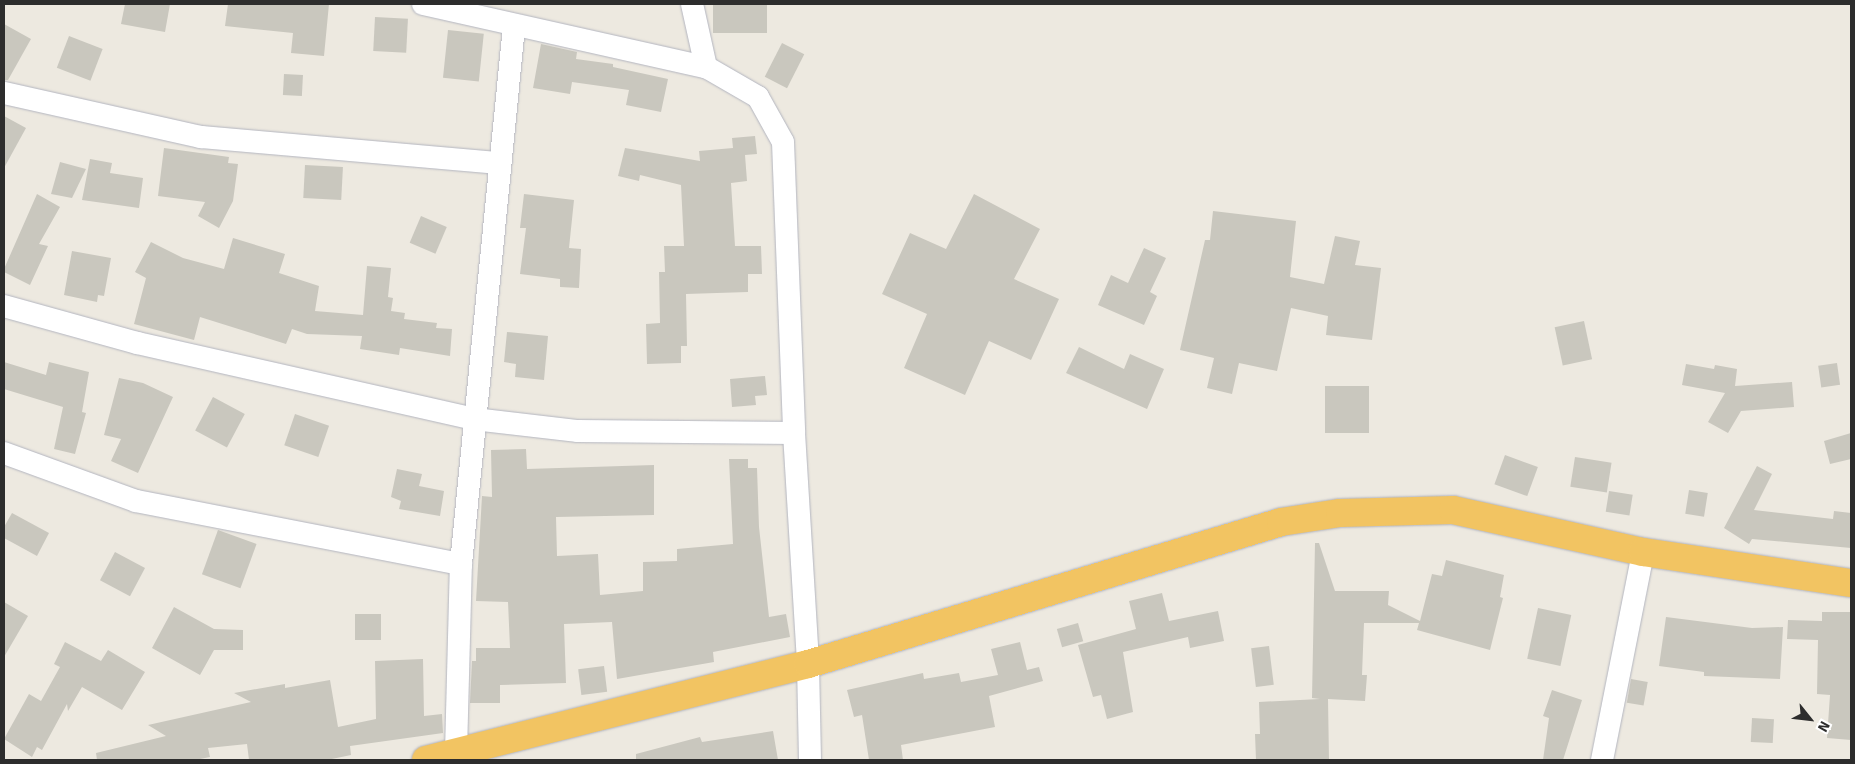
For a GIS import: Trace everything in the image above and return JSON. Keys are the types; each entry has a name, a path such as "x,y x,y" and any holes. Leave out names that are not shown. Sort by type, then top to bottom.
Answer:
{"highway":[{"path":"426,760 808,664 1282,522 1340,513 1453,510 1643,552 1851,583"}],"street":[{"path":"423,4 463,8 514,26 706,67 758,97 783,142 794,433 808,664 810,760"},
{"path":"692,4 706,67"},
{"path":"456,752 461,564 514,26"},
{"path":"4,93 201,137 500,163"},
{"path":"4,306 137,342 474,419 578,431 794,433"},
{"path":"4,453 136,501 461,564"},
{"path":"1602,760 1643,552"}],"building":[{"path":"125,4 170,4 165,32 121,24"},
{"path":"228,4 329,4 324,56 291,53 293,33 225,26"},
{"path":"713,4 767,4 767,33 713,33"},
{"path":"375,17 408,19 406,53 373,51"},
{"path":"4,24 31,39 8,80 4,80"},
{"path":"448,30 484,34 479,82 443,78"},
{"path":"69,36 103,49 90,81 57,68"},
{"path":"782,43 804,54 787,88 765,77"},
{"path":"541,44 577,52 576,59 613,64 613,67 668,79 661,112 626,105 629,90 572,82 570,94 533,88"},
{"path":"284,74 303,75 302,96 283,95"},
{"path":"4,116 26,128 4,168"},
{"path":"755,136 757,154 745,155 747,181 731,183 735,246 761,246 762,274 748,274 748,292 686,294 687,346 681,346 681,363 647,364 646,324 660,323 659,272 665,272 664,246 684,246 681,185 640,175 639,181 618,176 625,148 700,161 699,151 733,148 732,138"},
{"path":"164,148 229,157 228,163 238,164 233,201 219,228 198,216 205,202 158,196"},
{"path":"90,159 112,163 110,173 143,178 139,208 82,200"},
{"path":"60,162 86,169 72,198 51,194"},
{"path":"305,165 343,167 341,200 303,198"},
{"path":"37,194 60,207 39,244 48,246 30,285 4,272 4,269"},
{"path":"524,194 574,200 569,248 581,249 579,288 560,287 560,279 520,274 526,228 520,228"},
{"path":"974,194 1040,229 1014,279 1059,299 1031,360 989,341 965,395 904,368 927,314 882,294 910,233 946,249"},
{"path":"1213,211 1296,221 1290,277 1324,284 1335,236 1360,241 1355,265 1381,268 1372,340 1326,335 1328,316 1291,308 1277,371 1239,363 1232,394 1207,388 1214,358 1180,350 1205,240 1210,240"},
{"path":"421,216 447,227 435,254 410,243"},
{"path":"233,238 285,254 279,273 319,286 315,311 363,315 367,266 391,268 388,297 393,298 391,311 405,313 404,319 437,323 436,328 452,329 450,356 400,348 399,355 360,349 362,336 307,334 292,329 286,344 200,317 194,340 134,324 146,278 135,272 151,242 183,258 224,269"},
{"path":"1144,248 1166,258 1150,292 1157,296 1144,325 1098,305 1111,275 1128,283"},
{"path":"72,251 111,258 104,296 98,295 97,302 64,295"},
{"path":"1584,321 1592,359 1563,365 1555,327"},
{"path":"507,332 548,336 544,380 515,377 516,364 504,362"},
{"path":"1079,347 1124,369 1130,354 1164,369 1147,409 1066,373"},
{"path":"4,362 46,375 49,362 89,372 82,412 86,413 75,454 54,449 63,407 4,389"},
{"path":"1837,363 1840,385 1821,387 1818,366"},
{"path":"1686,364 1714,369 1715,365 1737,369 1735,386 1792,382 1794,407 1741,411 1728,433 1708,422 1725,393 1682,385"},
{"path":"765,376 767,395 755,396 756,405 732,407 730,379"},
{"path":"119,378 143,383 173,397 138,473 111,461 121,439 104,435"},
{"path":"1325,386 1369,386 1369,433 1325,433"},
{"path":"213,397 245,414 227,447 195,431"},
{"path":"295,414 329,426 318,457 284,445"},
{"path":"1851,433 1851,459 1830,464 1824,441"},
{"path":"526,449 527,469 654,465 654,515 556,517 557,556 598,554 600,595 643,591 643,562 677,561 677,549 733,544 729,459 748,459 748,468 757,468 759,527 769,617 786,614 790,637 713,652 714,662 617,679 612,622 564,624 566,683 500,685 500,703 470,703 472,661 476,661 476,648 510,648 508,602 476,601 482,496 492,497 491,450"},
{"path":"1505,455 1538,467 1527,496 1494,484"},
{"path":"1575,457 1612,463 1607,492 1570,487"},
{"path":"1757,466 1772,474 1754,510 1833,519 1834,511 1851,513 1851,548 1752,539 1749,544 1724,528"},
{"path":"397,469 422,474 419,486 444,491 440,516 399,509 401,501 391,497"},
{"path":"1689,490 1708,493 1704,517 1685,514"},
{"path":"1609,491 1633,495 1629,515 1606,512"},
{"path":"12,513 49,533 37,556 4,538 4,527"},
{"path":"218,530 257,544 240,588 202,574"},
{"path":"1315,543 1319,543 1335,591 1389,591 1388,605 1420,621 1432,574 1442,576 1446,560 1504,575 1500,597 1503,598 1490,650 1417,630 1419,623 1364,623 1362,675 1367,675 1365,701 1328,699 1329,760 1256,760 1255,734 1260,734 1259,702 1320,699 1312,698"},
{"path":"115,552 145,568 130,596 100,580"},
{"path":"1162,593 1169,621 1218,611 1224,641 1190,648 1188,637 1123,652 1133,712 1107,719 1101,695 1093,697 1078,645 1136,629 1129,601"},
{"path":"4,602 28,616 4,657"},
{"path":"174,607 214,629 243,630 243,650 214,650 200,675 152,648"},
{"path":"1538,608 1571,615 1560,666 1527,659"},
{"path":"1822,612 1851,612 1851,740 1827,738 1830,695 1817,694 1818,640 1787,639 1788,620 1822,621"},
{"path":"355,614 381,614 381,640 355,640"},
{"path":"1666,617 1752,628 1783,627 1780,679 1704,676 1704,672 1659,666"},
{"path":"1078,623 1083,641 1062,647 1057,629"},
{"path":"65,642 101,661 108,650 145,672 122,710 82,687 68,711 67,704 42,750 37,747 32,757 4,739 29,694 41,701 60,667 54,664"},
{"path":"1020,642 1027,670 1039,667 1043,681 989,696 995,727 901,745 903,760 869,760 862,715 854,717 847,690 923,673 924,679 959,673 961,682 998,675 991,649"},
{"path":"1269,646 1274,685 1256,687 1251,648"},
{"path":"423,659 424,716 442,714 443,733 350,746 351,755 327,760 249,760 247,744 208,748 210,757 195,760 97,760 96,753 166,736 148,725 251,702 234,693 285,684 285,688 330,680 338,727 376,719 375,661"},
{"path":"604,666 607,692 581,695 578,669"},
{"path":"1631,679 1648,682 1644,706 1627,703"},
{"path":"1552,690 1582,700 1563,760 1543,760 1549,718 1543,716"},
{"path":"1752,718 1774,719 1773,743 1751,742"},
{"path":"773,731 778,760 636,760 636,754 700,737 702,742"}]}
